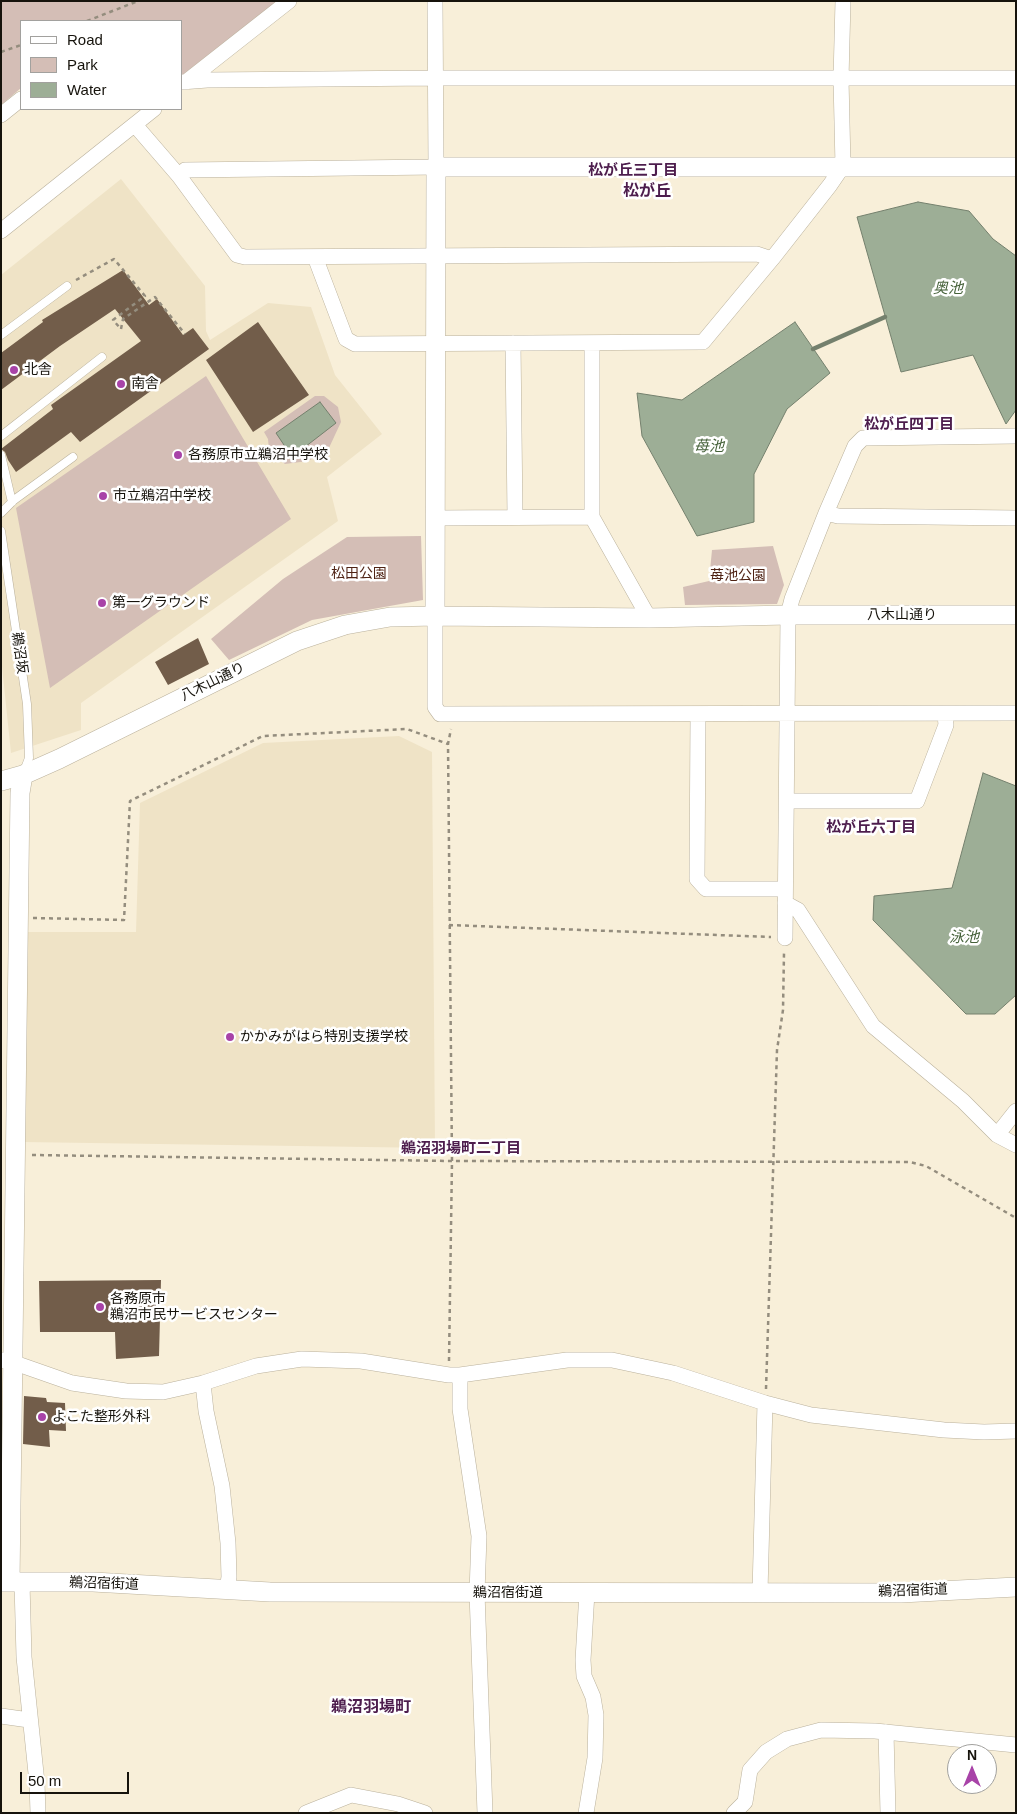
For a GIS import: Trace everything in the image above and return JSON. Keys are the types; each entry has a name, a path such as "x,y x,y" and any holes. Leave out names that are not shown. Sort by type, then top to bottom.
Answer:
{"street":[{"path":"183,84 289,1"},
{"path":"435,1 435,707 440,714 1016,713"},
{"path":"315,257 346,339 355,344 703,342 772,259 843,166 841,80 843,1"},
{"path":"183,84 207,80 436,78 841,80 1016,78"},
{"path":"1,115 20,99"},
{"path":"1,231 153,110"},
{"path":"134,125 179,176 236,255 245,257 757,254 772,259"},
{"path":"179,176 185,170 436,167 1016,167"},
{"path":"513,343 515,517"},
{"path":"592,344 592,517 649,618"},
{"path":"785,938 788,615 792,599 855,446 863,438 1016,436"},
{"path":"826,514 838,516 1016,518"},
{"path":"436,518 592,517"},
{"name":"八木山通り","path":"1,781 23,775 59,759 298,640 345,625 390,617 649,618 788,615 1016,615"},
{"path":"698,714 697,879 706,889 785,896 798,910 873,1026 963,1102 997,1135 1016,1145"},
{"path":"787,801 917,801 946,725 946,714"},
{"path":"23,775 20,793 16,1155 7,1361 11,1582 24,1622 24,1657 37,1783 38,1813"},
{"path":"997,1135 1016,1111"},
{"path":"7,1361 72,1384 126,1391 163,1392 203,1384 256,1366 302,1358 361,1361 455,1375 567,1360 612,1360 673,1373 811,1416 944,1430 1016,1431"},
{"path":"455,1375 479,1536 477,1593 485,1813"},
{"path":"203,1384 206,1411 223,1496 228,1542 229,1577 227,1590"},
{"path":"760,1592 765,1403"},
{"name":"鵜沼宿街道","path":"11,1582 93,1582 270,1592 901,1593 1016,1587"},
{"path":"586,1813 595,1758 596,1715 593,1697 584,1676 583,1660 587,1592"},
{"path":"1,1716 29,1720"},
{"path":"734,1813 745,1802 750,1770 766,1752 787,1739 821,1730 886,1732 1016,1745"},
{"path":"886,1732 888,1813"},
{"path":"306,1813 352,1795 398,1804 425,1813"}],"lane":[{"path":"1,335 67,286"},
{"path":"1,436 102,357"},
{"path":"1,455 12,502"},
{"path":"1,513 12,502 73,457"},
{"name":"鵜沼坂","path":"1,531 26,704 29,758 23,775"}],"path":[{"path":"90,20 138,1"},
{"path":"1,52 20,45"},
{"path":"67,286 114,259 145,296 113,320 121,329 123,319 154,297 184,334"},
{"path":"19,918 124,920 130,801 263,736 407,729 448,744 455,1375"},
{"path":"449,925 785,938 783,1010 776,1050 765,1403"},
{"path":"16,1155 452,1161 910,1162 926,1166 1016,1218"}],"shaded area":[{"name":"各務原市立鵜沼中学校","path":"121,179 205,286 206,331 210,340 268,303 311,307 335,375 382,434 327,477 338,521 81,703 81,730 11,753 1,657 1,275"},
{"name":"かかみがはら特別支援学校","path":"399,736 432,752 435,1148 22,1142 28,932 136,932 140,803 263,743"}],"green space":[{"path":"1,1 285,1 182,77 182,20 20,20 20,89 1,105"},
{"name":"第一グラウンド","path":"206,376 291,519 50,688 16,508"},
{"path":"315,396 324,396 338,407 341,422 328,450 308,461 285,464 269,449 268,439 264,432"},
{"name":"松田公園","path":"421,536 423,600 312,620 229,660 211,639 283,579 347,537"},
{"name":"苺池公園","path":"773,546 784,585 777,604 685,605 683,587 709,581 712,550"}],"water":[{"name":"奥池","path":"918,202 969,211 993,239 1016,256 1016,410 1006,424 973,355 901,372 857,217"},
{"name":"苺池","path":"795,322 830,373 787,409 754,474 754,522 697,536 642,436 637,393 682,400"},
{"path":"320,402 336,423 292,457 276,433"},
{"name":"泳池","path":"983,773 1016,786 1016,995 995,1014 966,1014 873,920 874,896 952,888"}],"building":[{"name":"南舎","path":"123,270 149,305 157,299 183,335 193,328 209,349 80,442 71,432 16,472 5,452 1,449 53,409 51,405 141,341 115,309 60,346 1,390 1,353 43,322 42,320"},
{"path":"258,322 309,395 253,432 206,360"},
{"path":"198,638 209,664 168,685 155,662"},
{"name":"各務原市 鵜沼市民サービスセンター","path":"161,1280 159,1356 116,1359 115,1332 40,1332 39,1281"},
{"name":"よこた整形外科","path":"24,1396 46,1398 47,1402 65,1403 66,1431 49,1430 50,1447 23,1444"}],"waterway":[{"path":"813,349 885,317"}],"place":[{"name":"北舎","path":"14,370"},
{"name":"南舎","path":"121,384"},
{"name":"各務原市立鵜沼中学校","path":"178,455"},
{"name":"市立鵜沼中学校","path":"103,496"},
{"name":"第一グラウンド","path":"102,603"},
{"name":"かかみがはら特別支援学校","path":"230,1037"},
{"name":"各務原市 鵜沼市民サービスセンター","path":"100,1307"},
{"name":"よこた整形外科","path":"42,1417"}],"district":[{"name":"松が丘三丁目","path":"633,171"},
{"name":"松が丘","path":"647,192"},
{"name":"松が丘四丁目","path":"909,425"},
{"name":"松が丘六丁目","path":"871,828"},
{"name":"鵜沼羽場町二丁目","path":"461,1149"},
{"name":"鵜沼羽場町","path":"371,1708"}]}
